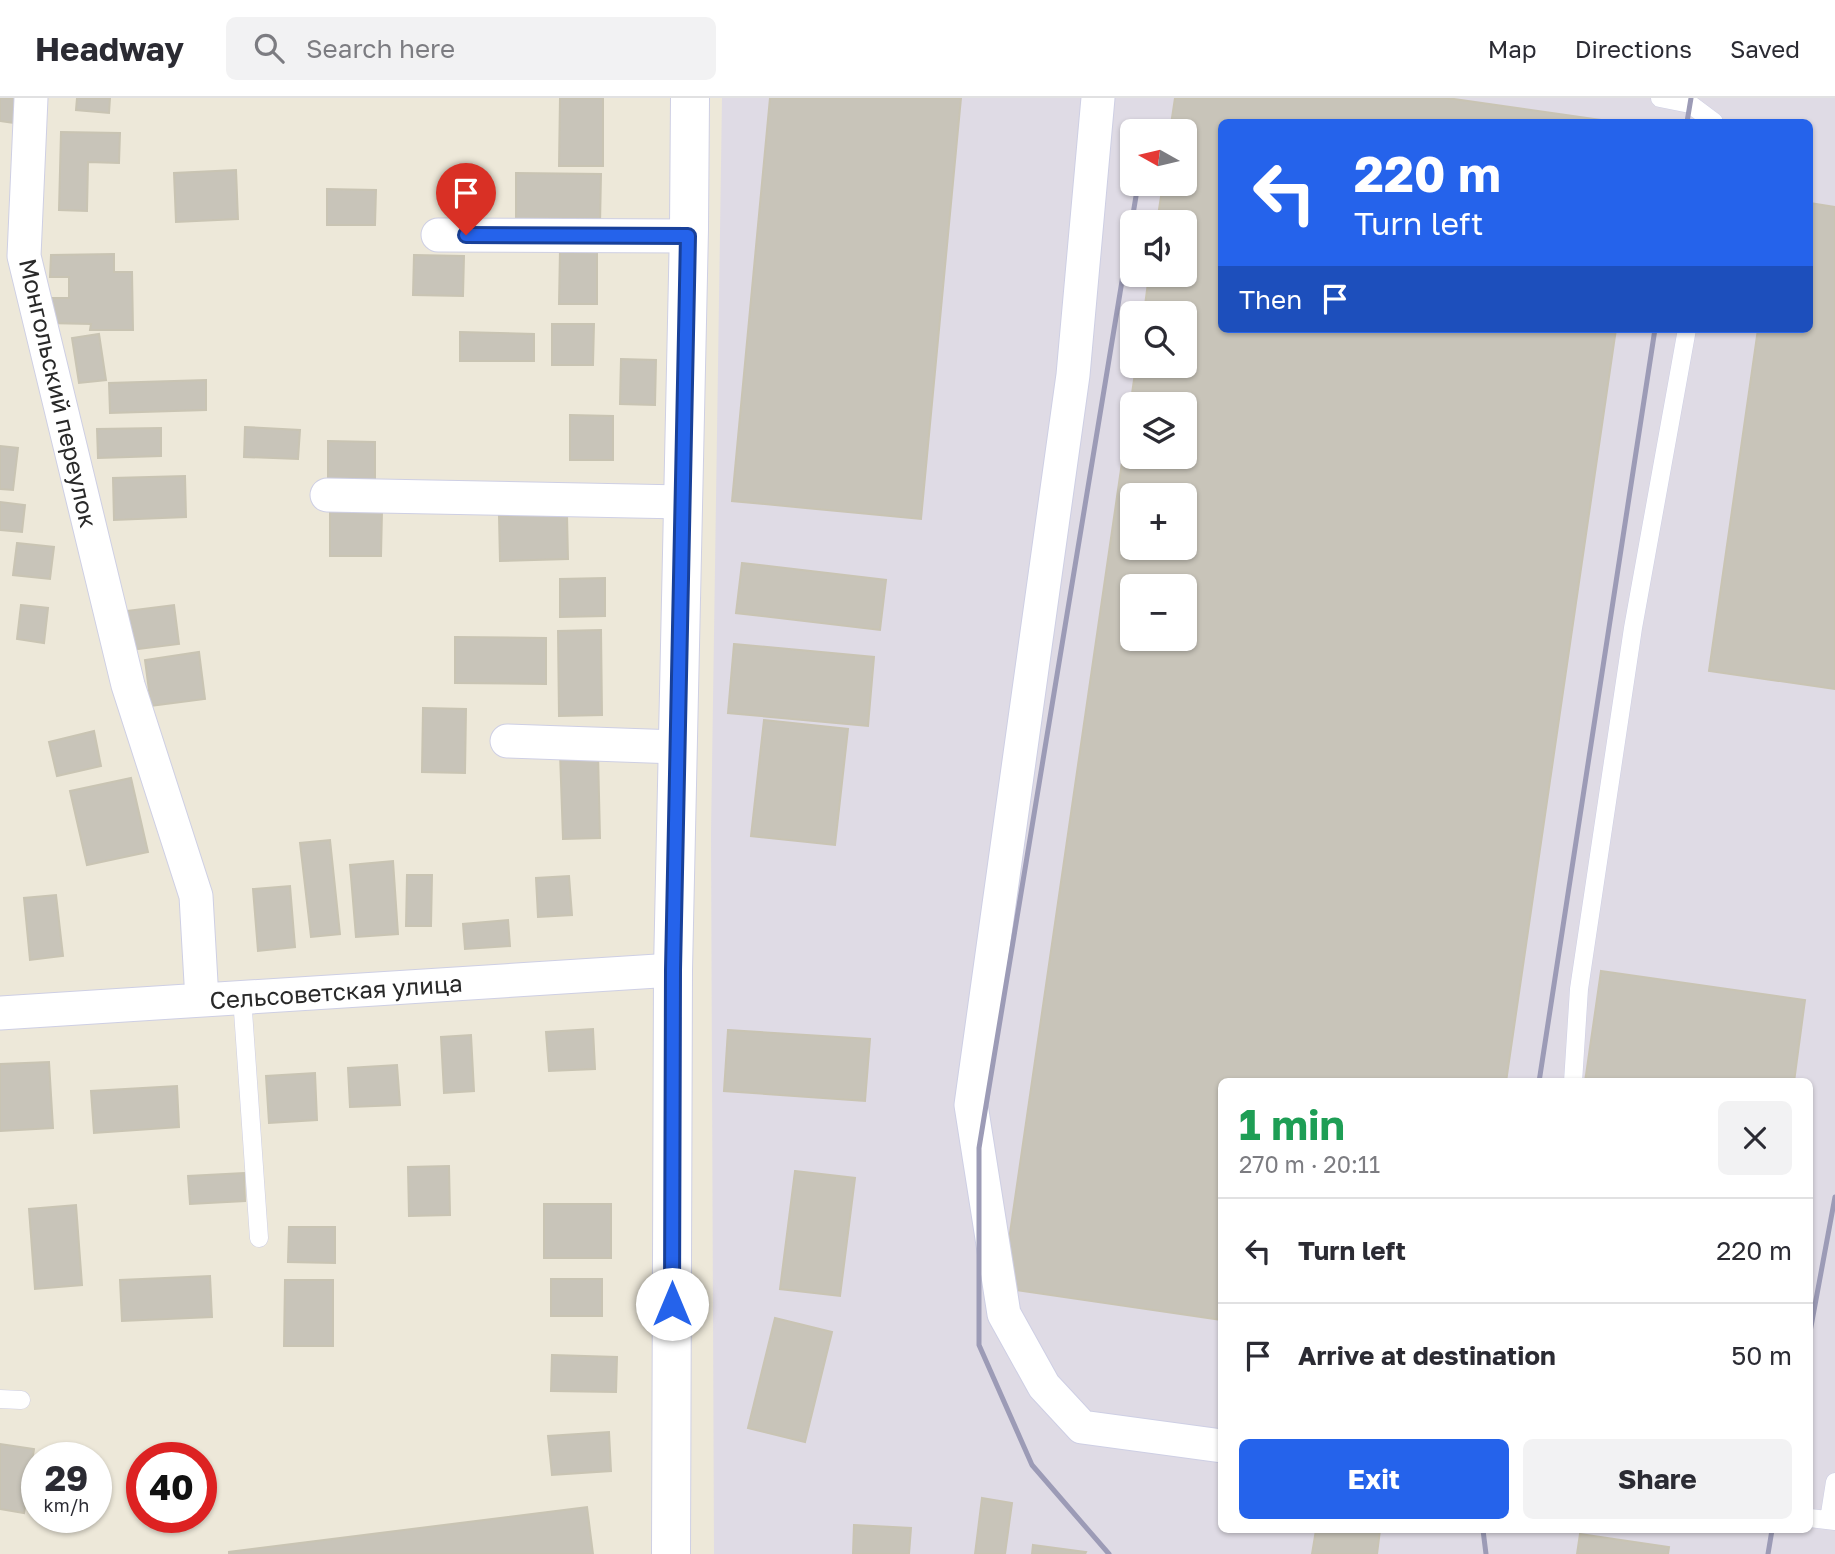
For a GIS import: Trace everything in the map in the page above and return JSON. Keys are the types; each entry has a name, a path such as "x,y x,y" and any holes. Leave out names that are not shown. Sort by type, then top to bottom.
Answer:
{"street":[{"name":"Монгольский переулок","path":"31,98 12,254 128,685 196,896 202,1000"},
{"path":"671,1554 673,970 690,98"},
{"path":"1098,98 1073,375 971,1105 1004,1314 1044,1386 1082,1427 1218,1445"},
{"path":"438,234 688,236"},
{"path":"327,495 683,502"},
{"path":"507,741 677,747"},
{"name":"Сельсоветская улица","path":"0,1013 673,970"}],"lane":[{"path":"1660,98 1690,104 1710,119"},
{"path":"1573,1078 1579,989 1633,628 1686,333"},
{"path":"242,997 259,1238"},
{"path":"0,1399 21,1400"},
{"path":"1813,1518 1832,1521 1835,1482"}],"shaded area":[{"path":"722,98 1835,98 1835,1554 714,1554 711,835"}],"building":[{"path":"0,98 18,98 15,123 0,121"},
{"path":"77,98 110,98 109,113 76,110"},
{"path":"560,98 603,98 603,166 559,166"},
{"path":"770,98 961,98 921,519 732,501"},
{"path":"1175,98 1447,98 1594,119 1218,119 1218,333 1615,333 1507,1078 1218,1078 1218,1319 1002,1288 1121,469 1197,469 1197,392 1132,392 1134,378 1197,378 1197,301 1146,301 1147,287 1197,287 1197,210 1159,210 1161,196 1197,196 1197,119 1172,119"},
{"path":"61,132 120,133 119,163 88,162 87,211 59,210"},
{"path":"236,170 238,219 176,222 174,173"},
{"path":"516,173 601,174 600,225 516,224"},
{"path":"327,189 376,190 375,225 327,225"},
{"path":"1813,203 1835,207 1835,689 1709,671 1757,333 1813,333"},
{"path":"560,250 597,250 597,304 559,304"},
{"path":"114,254 114,272 132,272 133,330 90,330 91,324 48,323 49,298 69,298 69,277 50,277 51,255"},
{"path":"414,255 464,256 463,296 413,295"},
{"path":"552,324 594,324 593,365 552,365"},
{"path":"460,332 534,334 534,361 460,361"},
{"path":"99,334 106,380 79,383 72,338"},
{"path":"621,359 656,360 655,405 620,404"},
{"path":"206,380 206,410 110,413 109,383"},
{"path":"570,415 613,416 613,460 570,460"},
{"path":"245,427 300,430 298,459 244,457"},
{"path":"161,428 161,456 98,458 97,429"},
{"path":"328,441 375,442 375,485 328,485"},
{"path":"0,446 18,448 13,490 0,489"},
{"path":"185,476 186,517 114,520 113,478"},
{"path":"0,502 25,505 22,532 0,530"},
{"path":"330,510 382,511 381,556 330,556"},
{"path":"567,515 568,559 500,561 499,516"},
{"path":"17,543 54,547 50,579 13,575"},
{"path":"742,563 886,580 880,630 736,613"},
{"path":"605,578 605,616 560,617 560,579"},
{"path":"21,605 48,608 44,643 17,639"},
{"path":"174,605 179,644 131,650 126,611"},
{"path":"601,630 602,715 559,716 558,631"},
{"path":"455,637 546,638 546,684 455,683"},
{"path":"734,644 874,657 868,726 728,713"},
{"path":"199,652 205,699 151,706 145,660"},
{"path":"423,708 466,709 465,773 422,772"},
{"path":"764,720 848,729 835,845 751,836"},
{"path":"94,731 101,766 57,776 49,742"},
{"path":"560,753 598,753 600,838 563,839"},
{"path":"131,778 148,852 87,865 70,791"},
{"path":"330,840 340,934 311,937 300,843"},
{"path":"393,861 398,934 356,937 350,865"},
{"path":"407,875 432,875 431,926 406,926"},
{"path":"569,876 572,915 538,917 536,878"},
{"path":"290,886 295,947 258,951 253,889"},
{"path":"56,895 63,956 30,960 24,898"},
{"path":"508,920 510,946 465,949 463,924"},
{"path":"1601,971 1805,1000 1795,1078 1586,1078"},
{"path":"593,1029 595,1069 549,1071 546,1032"},
{"path":"728,1030 870,1039 865,1101 724,1091"},
{"path":"471,1035 474,1091 444,1093 441,1037"},
{"path":"49,1062 53,1128 0,1131 0,1064"},
{"path":"397,1065 400,1105 350,1107 348,1068"},
{"path":"315,1073 317,1120 269,1123 266,1076"},
{"path":"177,1086 179,1127 94,1133 91,1091"},
{"path":"449,1166 450,1215 409,1216 408,1167"},
{"path":"795,1171 855,1178 840,1296 780,1289"},
{"path":"244,1173 245,1201 190,1204 188,1176"},
{"path":"544,1204 611,1204 611,1258 544,1258"},
{"path":"76,1205 82,1285 35,1289 29,1209"},
{"path":"289,1227 335,1227 335,1263 288,1262"},
{"path":"210,1276 212,1317 122,1321 120,1280"},
{"path":"551,1279 602,1279 602,1316 551,1316"},
{"path":"285,1280 333,1280 333,1346 284,1346"},
{"path":"775,1318 832,1332 805,1442 748,1428"},
{"path":"552,1355 617,1357 616,1392 551,1391"},
{"path":"609,1432 611,1471 552,1475 548,1436"},
{"path":"0,1444 21,1447 21,1512 0,1509"},
{"path":"982,1498 1012,1503 1005,1554 975,1554"},
{"path":"587,1507 593,1554 229,1554 229,1552"},
{"path":"854,1525 911,1528 909,1554 853,1554"},
{"path":"1316,1533 1380,1533 1377,1554 1312,1554"},
{"path":"1580,1534 1669,1547 1668,1554 1577,1554"},
{"path":"1033,1545 1086,1552 1032,1554"}],"railway":[{"path":"1688,119 1691,98"},
{"path":"1109,1554 1032,1465 979,1345 979,1148 1136,196"},
{"path":"1540,1078 1654,333"},
{"path":"1813,1316 1835,1197"},
{"path":"1483,1533 1486,1554"},
{"path":"1768,1554 1772,1533"}],"route":[{"path":"466,235 688,236 673,970 672,1304"}]}
